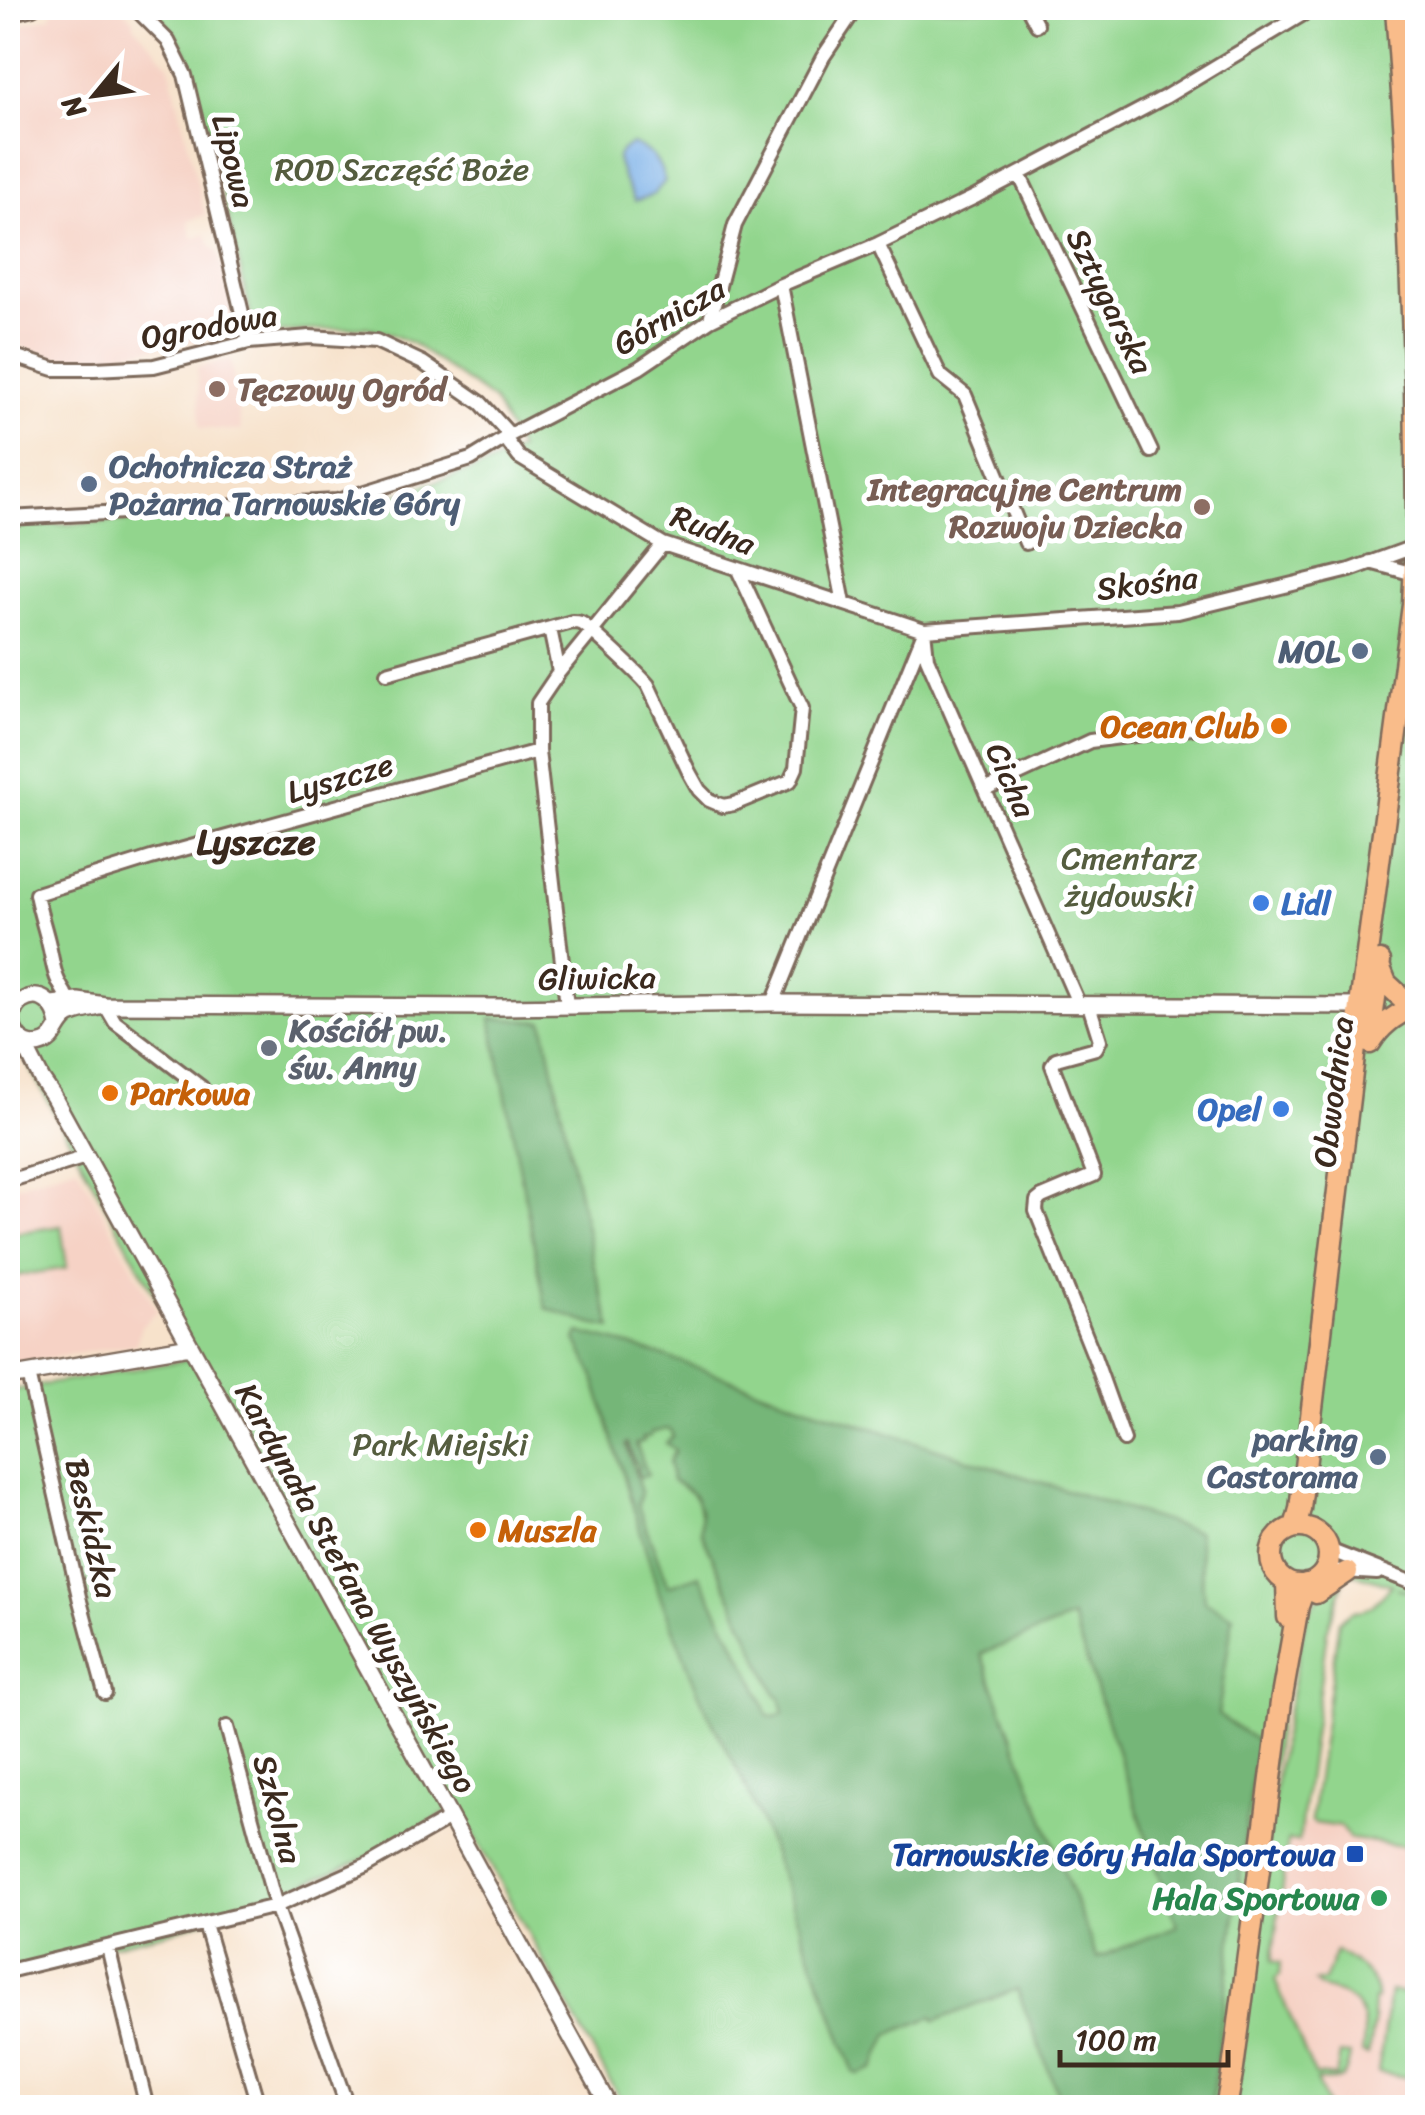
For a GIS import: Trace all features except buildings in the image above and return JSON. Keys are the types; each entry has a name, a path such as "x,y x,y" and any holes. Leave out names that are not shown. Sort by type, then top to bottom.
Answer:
{"highway":[{"name":"Obwodnica","path":"1304,1528 1310,1509 1312,1459 1336,1270 1349,1204 1401,790 1417,534 1406,154 1396,8"},
{"name":"Obwodnica","path":"1304,1528 1300,1509 1360,1006 1407,661"},
{"path":"1369,1046 1391,1018 1412,1007 1386,983 1380,968"},
{"path":"1304,1528 1323,1538 1327,1560 1316,1580 1296,1583 1274,1568 1272,1551 1279,1536 1304,1528"},
{"path":"1295,1629 1310,1600 1347,1572"},
{"path":"1226,2101 1281,1702 1295,1629 1296,1583"},
{"path":"1226,2101 1280,1660 1296,1583"}],"street":[{"path":"8,14 32,8"},
{"name":"Lipowa","path":"136,8 168,41 184,75 248,342"},
{"path":"710,320 735,225 823,56 856,8"},
{"path":"1028,8 1037,25"},
{"name":"Górnicza","path":"8,518 337,501 471,459 639,368 710,320 878,244 1019,174 1165,97 1313,8"},
{"name":"Sztygarska","path":"1019,174 1151,451"},
{"path":"878,244 940,374 965,395 1026,543"},
{"path":"781,286 844,603"},
{"name":"Ogrodowa","path":"8,354 54,369 154,366 248,342 310,337 376,341 423,363 481,402 508,436"},
{"name":"Rudna","path":"508,436 520,458 663,544 924,630"},
{"name":"Skośna","path":"924,630 1178,612 1350,570 1417,534"},
{"path":"568,1006 538,750 538,703 663,544"},
{"path":"1370,562 1414,574"},
{"path":"386,672 579,622 648,685 689,772 709,800 724,806 747,800 786,784 793,777 802,708 738,570"},
{"path":"550,628 559,672"},
{"path":"773,1003 924,630"},
{"name":"Cicha","path":"924,630 927,658 1084,1006"},
{"path":"986,790 1090,741 1198,728"},
{"name":"Lyszcze","path":"70,1001 57,984 36,894 538,750"},
{"path":"15,997 38,997 52,1004 59,1025 52,1038 33,1045 23,1042 15,1034 9,1014 14,1009 15,997"},
{"name":"Gliwicka","path":"52,1004 70,1001 105,1005 1360,1006"},
{"path":"105,1005 115,1022 202,1088"},
{"name":"Gliwicka","path":"59,1025 70,1015 105,1005"},
{"path":"1084,1006 1099,1045 1056,1059 1052,1065 1094,1175 1042,1197 1037,1201 1036,1212 1124,1440"},
{"name":"Kardynała Stefana Wyszyńskiego","path":"23,1042 610,2108"},
{"name":"Kardynała Stefana Wyszyńskiego","path":"44,1043 43,1065 53,1096"},
{"path":"8,1181 86,1157"},
{"path":"8,1377 190,1346"},
{"name":"Beskidzka","path":"28,1374 105,1693"},
{"path":"1327,1560 1347,1572 1384,1573"},
{"path":"1327,1560 1418,1585"},
{"name":"Szkolna","path":"228,1727 276,1906 348,2108"},
{"path":"8,1971 276,1906 366,1866 450,1818"},
{"path":"205,1924 259,2108"},
{"path":"108,1947 147,2108"}],"shaded area":[{"path":"62,8 121,8 169,65 205,215 188,221 193,239 206,234 217,251 236,323 230,335 94,358 66,359 8,342 8,28 51,17 52,12"},
{"name":"Tęczowy Ogród","path":"231,360 241,431 200,428 197,367"},
{"path":"77,1166 157,1311 141,1326 136,1344 8,1365 8,1188"},
{"path":"1301,1824 1342,1827 1352,1839 1417,1848 1417,2107 1266,2108 1284,1999 1284,1992 1279,1991 1280,1964 1272,1962 1288,1839 1299,1841"}],"green space":[{"path":"150,8 1417,8 1417,1593 1397,1588 1417,1595 1417,1848 1352,1839 1342,1827 1311,1820 1339,1621 1353,1611 1372,1606 1392,1585 1321,1563 1311,1575 1296,1577 1253,1926 1306,1616 1317,1599 1343,1582 1327,1631 1299,1841 1288,1840 1272,1961 1280,1963 1275,1980 1314,2075 1336,2077 1340,2054 1350,2055 1341,2078 1316,2080 1327,2107 624,2107 458,1806 372,1856 269,1898 176,1930 8,1970 8,1391 190,1359 8,1028 8,527 306,512 383,498 485,466 519,449 493,400 412,343 365,327 255,334 186,52"},
{"path":"491,1018 543,1021 594,1267 612,1328 546,1308"},
{"path":"61,1226 67,1268 8,1277 8,1234"},
{"path":"579,1333 638,1348 1198,1532 1204,1601 1233,1616 1218,1715 1257,1741 1211,2107 1063,2107 1017,1989 889,2034 874,2068 854,2073 760,1819 703,1704 659,1593 593,1374 576,1340","holes":["666,1429 673,1436 666,1443 675,1450 669,1462 672,1481 697,1500 701,1532 780,1697 784,1713 775,1717 768,1716 755,1682 699,1575 668,1586 638,1506 641,1492 626,1444 639,1467 636,1468 640,1478 648,1475 636,1444 651,1433","1072,1618 1177,1926 1097,1958 981,1654"]},
{"path":"1336,1951 1369,1976 1376,1991 1368,2055 1362,2053 1364,2028 1357,2006 1315,1982 1324,1981"},
{"path":"1390,1991 1417,1995 1417,2079 1378,2072"}],"water":[{"path":"632,144 654,158 665,181 653,195 635,201 617,159"}],"place":[{"name":"Tęczowy Ogród","path":"217,389"},
{"name":"Ochotnicza Straż Pożarna Tarnowskie Góry","path":"89,484"},
{"name":"Integracyjne Centrum Rozwoju Dziecka","path":"1202,507"},
{"name":"MOL","path":"1360,651"},
{"name":"Ocean Club","path":"1279,726"},
{"name":"Lidl","path":"1261,903"},
{"name":"Kościół pw. św. Anny","path":"269,1048"},
{"name":"Parkowa","path":"110,1093"},
{"name":"Opel","path":"1281,1109"},
{"name":"parking Castorama","path":"1378,1457"},
{"name":"Muszla","path":"478,1530"},
{"name":"Tarnowskie Góry Hala Sportowa","path":"1355,1854"},
{"name":"Hala Sportowa","path":"1379,1898"}],"district":[{"name":"Lyszcze","path":"256,842"}],"park label":[{"name":"ROD Szczęść Boże","path":"402,169"},
{"name":"Cmentarz żydowski","path":"1129,876"},
{"name":"Park Miejski","path":"440,1444"}]}
